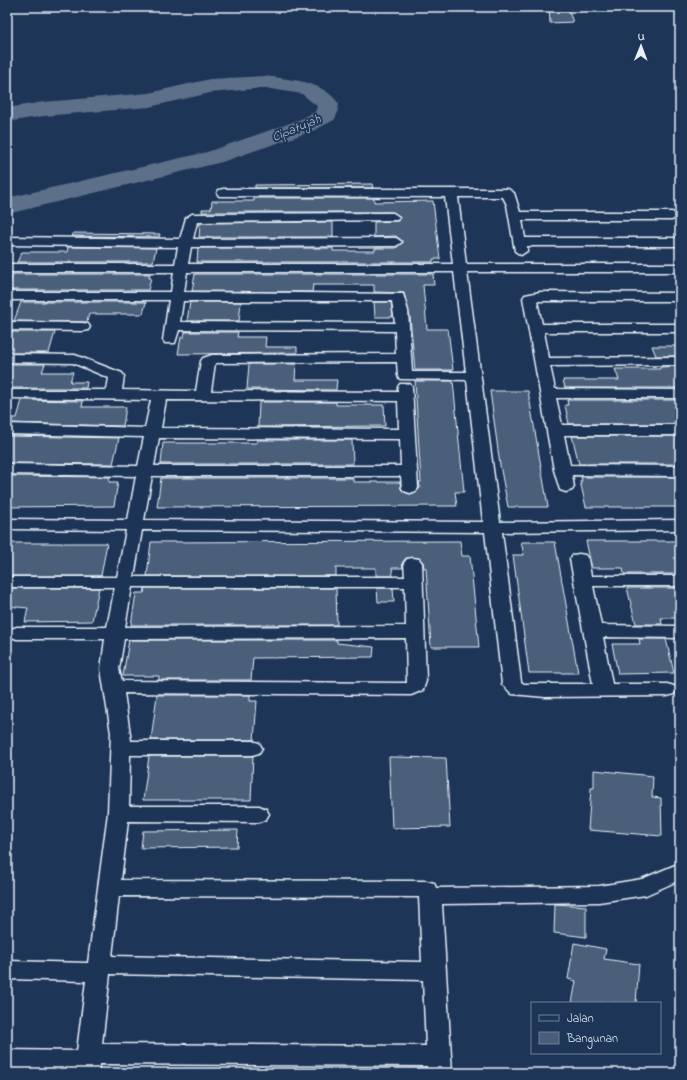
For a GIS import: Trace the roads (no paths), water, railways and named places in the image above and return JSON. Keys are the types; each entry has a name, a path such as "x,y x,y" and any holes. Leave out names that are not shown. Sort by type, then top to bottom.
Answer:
{"street":[{"path":"223,193 509,194 515,216 520,246 680,242"},
{"path":"394,193 393,217 398,256"},
{"path":"451,193 511,680 514,686 519,690 667,690"},
{"path":"515,216 672,216"},
{"path":"393,217 196,217 191,219 171,333 402,327"},
{"path":"7,240 186,243 396,242"},
{"path":"7,268 680,268"},
{"path":"7,296 177,296 397,291 402,327 405,376 404,397 410,488"},
{"path":"566,487 530,298 533,296 680,297"},
{"path":"7,326 83,327"},
{"path":"536,328 680,328"},
{"path":"7,358 78,360 117,376 114,395"},
{"path":"203,396 208,361 212,359 404,358"},
{"path":"543,362 680,361"},
{"path":"405,376 474,376"},
{"path":"549,393 680,394"},
{"path":"7,394 404,397"},
{"path":"87,1063 118,813 121,732 110,669 144,471 159,396"},
{"path":"7,429 152,433 406,434"},
{"path":"555,430 680,430"},
{"path":"7,469 144,471 408,471"},
{"path":"562,470 680,471"},
{"path":"7,524 492,526 680,525"},
{"path":"579,558 604,690"},
{"path":"112,687 407,690 414,687 417,681 412,563"},
{"path":"584,581 680,581"},
{"path":"7,582 413,582"},
{"path":"593,631 680,632"},
{"path":"17,633 115,634 415,632"},
{"path":"121,748 252,748"},
{"path":"118,813 258,814"},
{"path":"430,896 599,894 646,887 680,871"},
{"path":"7,1060 87,1063 440,1064 430,896 426,889 109,888"},
{"path":"7,970 99,969 435,971"}],"waterway":[{"name":"Cipatujah","path":"7,115 44,109 149,100 210,86 265,82 309,89 328,104 326,115 307,125 214,157 7,206"}]}
